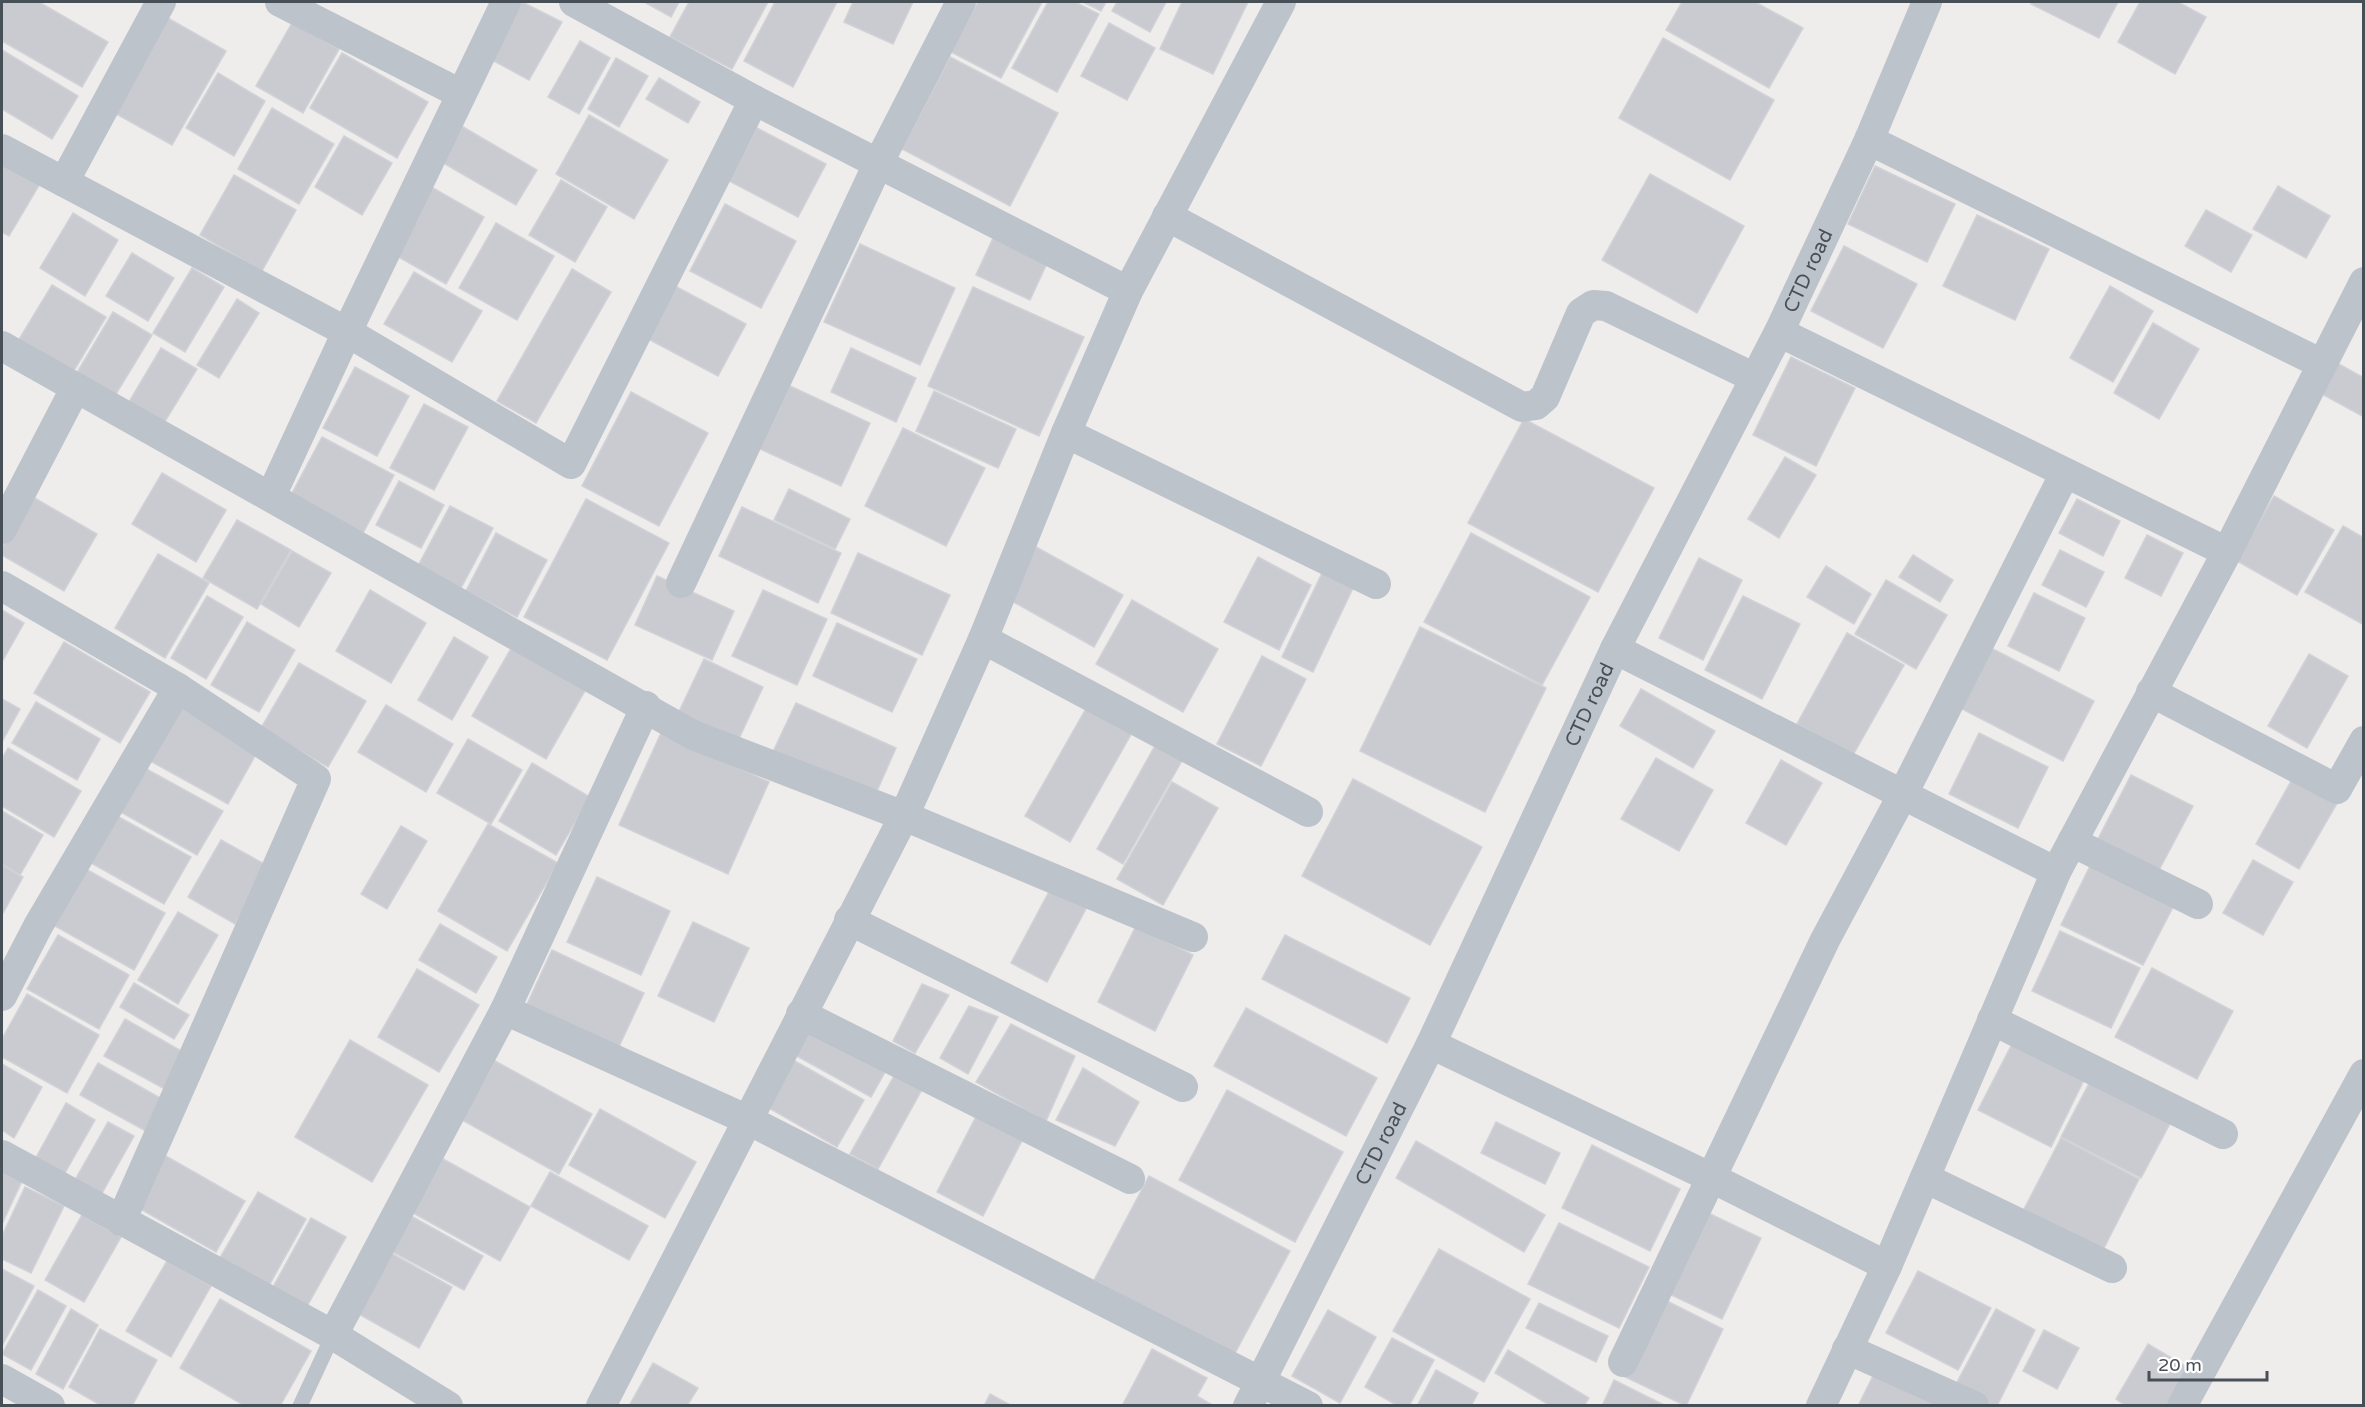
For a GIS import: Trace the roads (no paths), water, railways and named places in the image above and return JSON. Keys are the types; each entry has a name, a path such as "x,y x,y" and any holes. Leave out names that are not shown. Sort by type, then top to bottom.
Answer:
{"street":[{"path":"64,182 161,2"},
{"path":"280,2 461,94"},
{"path":"271,496 347,332 506,2"},
{"path":"574,2 754,100 1128,291"},
{"path":"681,583 878,164 962,2"},
{"path":"601,1406 904,816 982,639 1066,433 1128,291 1281,2"},
{"name":"CTD road","path":"1254,1393 1431,1044 1614,649 1779,332 1869,140 1922,3"},
{"path":"2,149 347,332 571,464 754,100"},
{"path":"1869,140 2322,364"},
{"path":"1167,216 1522,406 1536,405 1545,397 1581,313 1593,305 1606,306 1755,378"},
{"path":"1821,1406 1887,1266 2056,872 2227,552 2364,282"},
{"path":"1779,332 2227,552"},
{"path":"2,346 75,389 646,706 693,735 904,816 1193,936"},
{"path":"2,529 75,389"},
{"path":"1066,433 1376,584"},
{"path":"1623,1362 1824,940 1903,794 2066,473"},
{"path":"2,586 178,688 316,779 121,1221"},
{"path":"982,639 1308,812"},
{"path":"1614,649 2056,872"},
{"path":"2,996 38,926 178,688"},
{"path":"2151,692 2337,789 2364,741"},
{"path":"333,1335 505,1010 646,706"},
{"path":"2072,842 2198,904"},
{"path":"849,921 1182,1087"},
{"path":"505,1010 748,1120 1254,1393 1308,1406"},
{"path":"801,1014 1130,1179"},
{"path":"1992,1020 2223,1134"},
{"path":"1431,1044 1712,1178 1887,1266"},
{"path":"2182,1406 2364,1074"},
{"path":"2,1155 333,1335 448,1406"},
{"path":"1925,1178 2112,1268"},
{"path":"1847,1349 1974,1406"},
{"path":"2,1379 50,1406"}],"lane":[{"path":"300,1406 333,1335"}]}
